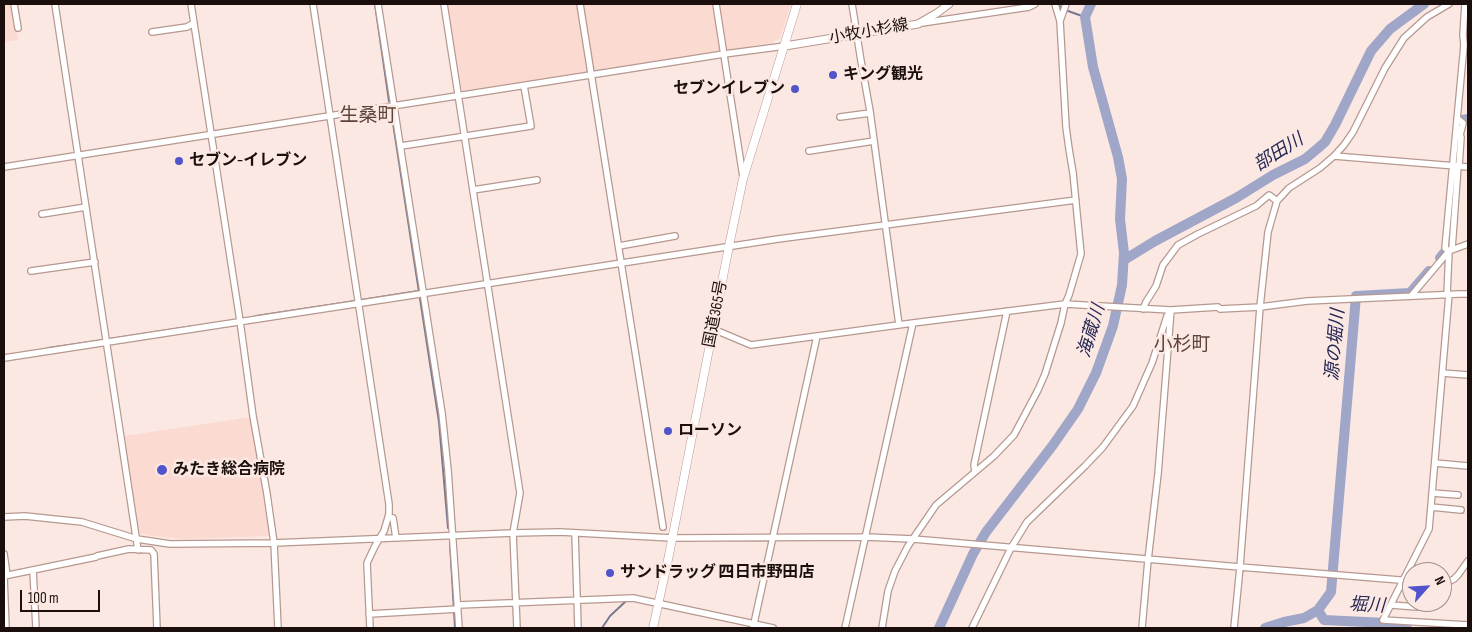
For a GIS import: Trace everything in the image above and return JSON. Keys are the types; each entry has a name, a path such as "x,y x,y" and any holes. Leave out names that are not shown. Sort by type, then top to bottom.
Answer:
{"highway":[{"name":"国道365号","path":"653,628 743,180 797,4"}],"main road":[{"name":"小牧小杉線","path":"785,46 918,24 948,4"}],"street":[{"path":"14,4 18,28"},
{"path":"55,4 138,540 138,550"},
{"path":"190,4 274,543 278,628"},
{"path":"313,4 389,504 384,531 368,563 370,628"},
{"path":"378,4 442,413 459,628"},
{"path":"444,4 520,492 513,533 517,628"},
{"path":"580,4 663,527"},
{"path":"716,4 743,180"},
{"path":"852,4 870,112 899,325"},
{"path":"918,24 1029,7 1036,4"},
{"path":"881,628 888,591 895,571 913,539 936,505 1002,449 1014,435 1045,374 1062,323 1065,304 1080,254 1076,200 1066,127 1060,21 1055,4"},
{"path":"1060,21 1066,4"},
{"path":"1234,628 1260,307 1268,232 1277,201 1289,188 1320,168 1344,145 1353,132 1385,68 1404,38 1427,17 1449,4"},
{"path":"1413,562 1427,534 1431,507 1460,121 1465,4"},
{"path":"152,32 194,23"},
{"path":"4,167 785,46"},
{"path":"401,146 531,126 524,86"},
{"path":"840,117 870,112"},
{"path":"809,151 874,141"},
{"path":"1334,156 1468,167"},
{"path":"472,190 537,180"},
{"path":"1142,308 1156,286 1163,265 1178,245 1256,206 1269,195 1277,201"},
{"path":"4,358 729,246 1076,200"},
{"path":"42,214 86,207"},
{"path":"619,246 676,236"},
{"path":"1411,296 1449,250 1468,244"},
{"path":"31,271 95,262"},
{"path":"714,329 750,345 913,322 1065,304 1170,310 1218,307 1220,309 1260,307 1308,301 1468,294"},
{"path":"972,628 1011,548 1027,522 1103,447 1133,406 1152,363 1170,310"},
{"path":"1142,628 1158,474 1170,310"},
{"path":"975,472 974,465 1007,311"},
{"path":"845,628 913,322"},
{"path":"754,626 817,336"},
{"path":"1442,373 1468,376"},
{"path":"1435,464 1468,466"},
{"path":"1432,493 1458,495"},
{"path":"1431,507 1461,510"},
{"path":"4,517 25,516 82,522 138,540 188,545 513,533 575,533 672,538 913,539 1240,568 1402,580"},
{"path":"388,517 393,518 396,538"},
{"path":"575,533 578,628"},
{"path":"5,575 129,549 151,550 154,554 157,628"},
{"path":"4,554 6,628"},
{"path":"1452,580 1458,575 1468,561"},
{"path":"34,570 36,628"},
{"path":"1402,584 1383,620 1468,625"},
{"path":"369,614 516,603 633,598 658,602 754,626 773,628"},
{"path":"1391,605 1402,605"}],"shaded area":[{"path":"4,4 12,4 18,40 4,42"},
{"path":"447,4 791,4 780,38 772,43 462,91"},
{"path":"251,417 265,494 270,536 183,539 139,533 124,436"}],"waterway":[{"path":"375,4 389,101"},
{"name":"海蔵川","path":"939,628 973,554 986,532 1053,445 1078,409 1096,373 1113,326 1122,285 1124,253 1120,219 1122,179 1118,157 1093,67 1085,17 1091,4"},
{"name":"部田川","path":"1124,260 1155,241 1236,198 1273,175 1305,159 1317,149 1325,142 1335,125 1371,51 1390,29 1424,4"},
{"path":"1068,11 1085,17"},
{"path":"391,110 439,422 448,528"},
{"name":"源の堀川","path":"1459,131 1459,123 1462,120 1468,119"},
{"name":"源の堀川","path":"1440,258 1449,247 1455,168"},
{"name":"源の堀川","path":"1265,628 1304,618 1318,610 1331,592 1356,296 1410,293 1429,271"},
{"path":"361,300 418,291"},
{"path":"256,316 355,301"},
{"path":"110,339 194,326"},
{"path":"48,348 104,340"},
{"path":"450,543 455,628"},
{"path":"602,628 610,616 625,602"},
{"name":"堀川","path":"1318,610 1324,620 1407,624"},
{"path":"444,628 452,628"}],"place":[{"name":"キング観光","path":"833,75"},
{"name":"セブンイレブン","path":"795,89"},
{"name":"セブン-イレブン","path":"179,161"},
{"name":"ローソン","path":"668,431"},
{"name":"みたき総合病院","path":"162,470"},
{"name":"サンドラッグ 四日市野田店","path":"610,573"}],"district":[{"name":"生桑町","path":"368,116"},
{"name":"小杉町","path":"1182,345"}]}
